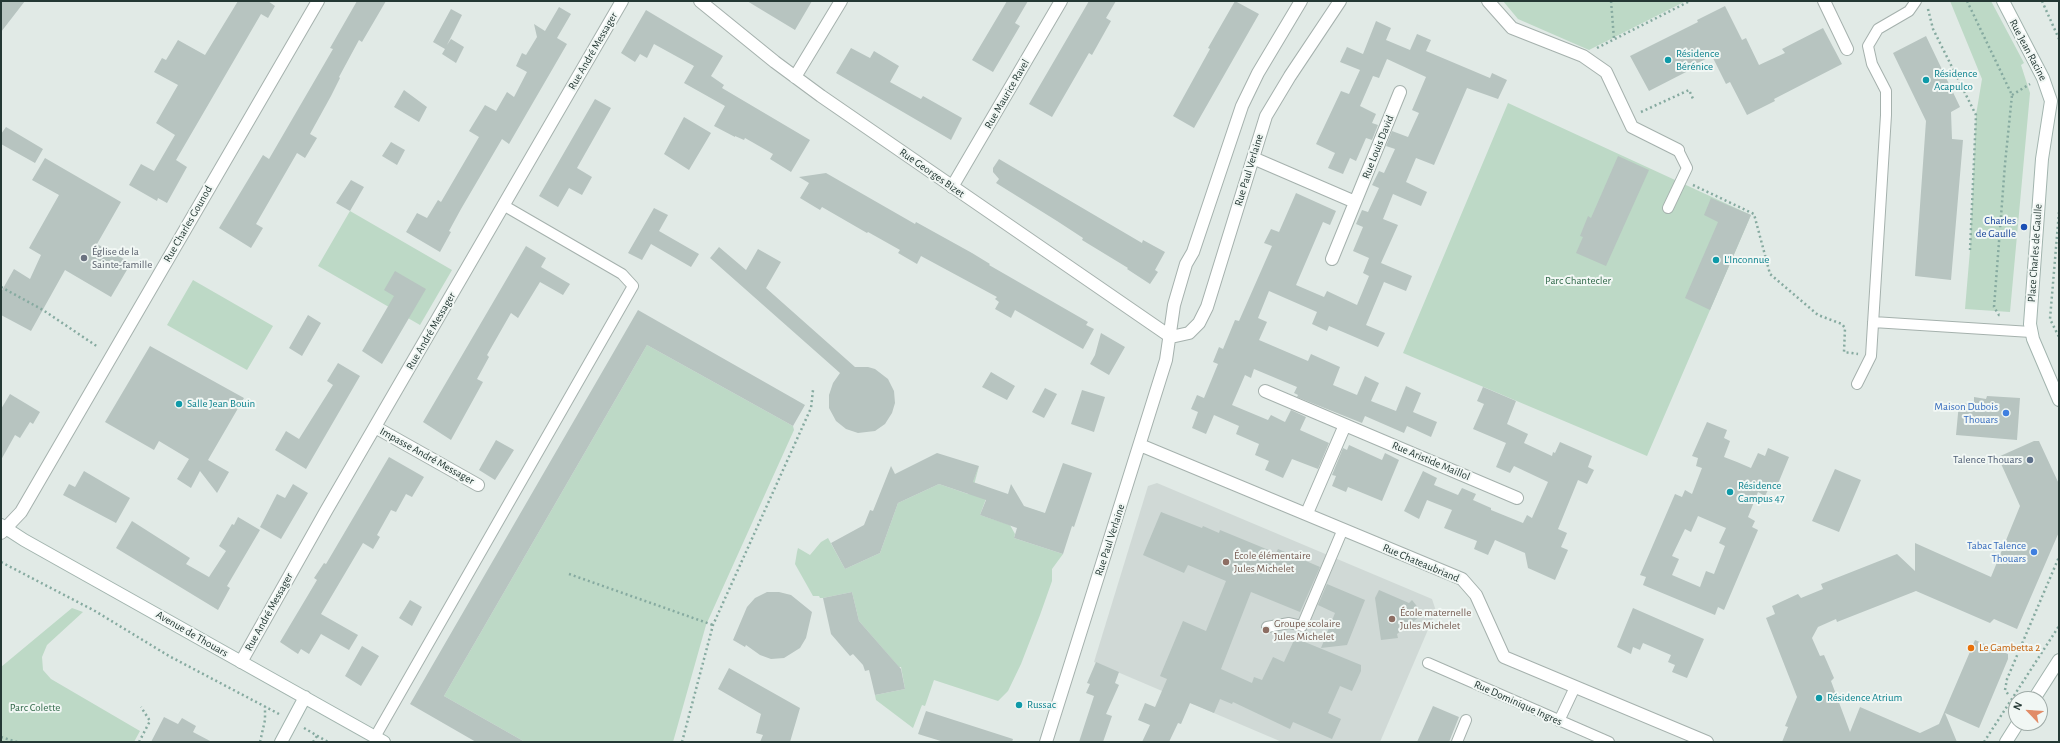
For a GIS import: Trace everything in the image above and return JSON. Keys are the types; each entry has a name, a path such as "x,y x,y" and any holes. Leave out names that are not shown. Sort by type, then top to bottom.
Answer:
{"street":[{"name":"Rue Charles Gounod","path":"3,529 21,512 318,1"},
{"name":"Rue André Messager","path":"241,662 375,427 622,1"},
{"name":"Rue Georges Bizet","path":"700,1 795,77 1170,337"},
{"path":"795,77 841,1"},
{"name":"Rue Maurice Ravel","path":"952,187 1061,1"},
{"name":"Rue Paul Verlaine","path":"1046,742 1166,360 1174,305 1186,264 1193,252 1242,106 1258,73 1301,1"},
{"name":"Rue Paul Verlaine","path":"1170,337 1189,333 1199,323 1207,307 1266,116 1290,76 1340,1"},
{"path":"1488,1 1512,28 1583,56 1606,72 1632,127 1678,150"},
{"path":"1824,1 1847,49"},
{"name":"Rue Jean Racine","path":"2003,1 2043,78 2050,100"},
{"name":"Rue Louis David","path":"1332,259 1400,92"},
{"name":"Place Charles de Gaulle","path":"2050,100 2042,159 2030,317 2031,332 2059,400"},
{"path":"1253,158 1355,202"},
{"name":"Rue Aristide Maillol","path":"1265,391 1517,498"},
{"path":"1307,513 1345,425"},
{"name":"Impasse André Messager","path":"375,427 478,485"},
{"name":"Rue Chateaubriand","path":"1140,445 1307,513 1343,530 1462,579 1476,594 1496,642 1504,657 1707,742"},
{"name":"Avenue de Thouars","path":"3,529 380,739"},
{"path":"2039,691 2059,660"},
{"path":"281,742 305,697"},
{"path":"2006,742 2013,731"}],"lane":[{"path":"1857,384 1871,356 1886,115 1886,92 1872,64 1868,46 1878,29 1909,11 1916,1"},
{"path":"1668,208 1687,168 1678,150"},
{"path":"380,739 633,286 622,274 503,205"},
{"path":"1873,322 2031,332"},
{"path":"1267,627 1289,623 1302,626 1343,530"},
{"name":"Rue Dominique Ingres","path":"1428,663 1609,742"},
{"path":"1559,721 1575,687"},
{"path":"1457,742 1466,720"}],"path":[{"path":"1611,1 1614,39"},
{"path":"1583,56 1690,1"},
{"path":"1967,1 2012,95 2004,172 1994,308 1999,315 2005,315"},
{"path":"2042,1 2059,39"},
{"path":"1927,8 1933,29 1976,114 1970,250"},
{"path":"2012,95 2043,78"},
{"path":"1628,119 1689,90 1694,101"},
{"path":"1681,180 1754,214 1770,274 1818,315 1842,324 1846,328 1844,352 1871,356"},
{"path":"2059,212 2050,319 2059,337"},
{"path":"1,287 43,310 98,347"},
{"path":"2030,317 2050,319"},
{"path":"682,742 714,625 811,408 813,390"},
{"path":"2008,694 2005,690 2007,679 2059,557"},
{"path":"1,562 95,611 169,656 265,706 328,742"},
{"path":"2054,569 2059,571"},
{"path":"569,574 714,625"},
{"path":"1984,742 2059,626"},
{"path":"260,742 265,720 265,706"},
{"path":"139,742 150,721 141,707"},
{"path":"313,742 318,736"},
{"path":"1,737 17,742"}],"shaded area":[{"name":"Groupe scolaire Jules Michelet","path":"1157,483 1432,599 1436,611 1380,742 1282,742 1094,662 1148,486"}],"green space":[{"path":"1503,1 1686,1 1589,50 1518,19"},
{"path":"1950,1 1991,1 2024,63 2021,65 2030,93 2010,312 1965,309 1970,250 1976,115 1982,79"},
{"name":"Parc Chantecler","path":"1508,103 1751,215 1647,456 1403,353"},
{"path":"350,211 452,270 420,325 318,266"},
{"path":"193,280 273,326 247,370 167,325"},
{"path":"647,345 793,426 794,430 706,625 673,742 525,742 444,696"},
{"path":"979,466 973,489 990,488 980,515 1010,525 1015,534 1014,538 1063,554 1052,569 1052,581 1040,615 1021,664 1008,691 998,701 934,680 925,706 922,705 913,728 876,700 875,695 905,689 901,667 899,667 859,621 852,592 823,598 813,596 795,564 798,548 810,555 821,542 828,538 845,569 880,553 898,503 939,484 968,494"},
{"name":"Parc Colette","path":"72,608 83,612 47,645 42,657 43,670 51,679 140,731 134,742 1,742 1,667"}],"building":[{"path":"1,1 25,1 1,32"},
{"path":"238,1 268,1 275,6 268,18 261,14 176,160 187,167 167,203 158,198 157,201 129,185 141,164 154,171 175,135 156,123 178,85 154,72 162,58 166,60 178,40 205,55"},
{"path":"357,1 386,1 362,42 359,40 310,134 317,138 305,158 297,153 256,224 263,228 251,248 219,228 263,155 269,159 333,49 330,48"},
{"path":"747,1 812,1 795,30"},
{"path":"1007,1 1028,1 1015,23 1020,26 993,72 972,60"},
{"path":"1089,1 1116,1 1106,18 1111,21 1092,55 1089,53 1052,117 1029,104"},
{"path":"1235,1 1259,14 1194,128 1173,116 1210,49 1208,48"},
{"name":"Résidence Bérénice","path":"1725,6 1742,40 1746,38 1759,65 1785,53 1782,49 1823,28 1842,64 1774,99 1775,101 1747,115 1730,82 1726,84 1712,56 1687,68 1688,71 1649,91 1630,56 1698,22 1697,20"},
{"path":"559,7 571,14 557,38 567,44 509,144 502,139 461,209 440,252 406,232 417,213 427,218 438,200 441,202 479,137 469,131 485,105 496,111 507,92 514,97 527,72 516,66 522,53 526,55 537,37 534,24 545,31"},
{"path":"451,9 462,15 447,45 451,39 464,47 456,63 442,54 445,49 433,42"},
{"path":"646,10 723,56 711,76 724,85 722,88 810,140 791,172 770,159 773,154 745,138 744,140 735,137 714,126 725,106 684,83 694,66 654,44 647,58 640,54 635,62 621,53"},
{"path":"1376,21 1391,28 1386,40 1410,50 1417,34 1431,40 1426,51 1490,78 1492,73 1507,80 1498,99 1467,88 1434,165 1416,158 1406,182 1427,192 1421,206 1393,194 1383,219 1398,225 1381,263 1412,276 1406,291 1384,282 1366,325 1385,333 1378,347 1329,326 1327,331 1312,324 1317,312 1269,291 1258,318 1267,322 1259,340 1308,361 1311,354 1340,367 1333,385 1357,395 1365,376 1379,383 1371,401 1396,411 1406,386 1421,393 1413,412 1437,422 1431,437 1407,426 1404,433 1365,416 1362,423 1297,397 1298,395 1294,393 1297,387 1254,369 1251,378 1245,375 1232,405 1268,420 1271,415 1285,422 1291,410 1306,417 1300,430 1329,443 1318,469 1292,459 1283,478 1265,470 1269,461 1255,455 1259,444 1236,434 1239,426 1214,415 1206,434 1192,428 1198,412 1191,409 1197,395 1204,398 1218,364 1213,362 1219,347 1223,349 1235,320 1239,321 1272,246 1264,243 1271,229 1279,232 1296,193 1336,211 1330,225 1323,222 1296,285 1324,297 1327,291 1357,305 1369,276 1363,273 1369,258 1353,251 1363,227 1356,224 1362,210 1368,212 1379,188 1372,185 1379,171 1384,173 1395,149 1386,146 1392,131 1408,137 1419,113 1412,110 1426,77 1387,59 1379,78 1373,76 1360,106 1376,114 1372,123 1378,125 1372,140 1366,138 1356,161 1350,158 1343,174 1328,168 1335,153 1316,144 1341,91 1349,94 1360,70 1340,62 1347,47 1363,54"},
{"path":"1926,36 1960,107 1951,112 1952,139 1963,140 1951,280 1915,276 1926,121 1893,53"},
{"path":"851,48 870,58 874,51 899,66 890,82 921,99 923,96 962,118 951,140 836,73"},
{"path":"404,90 427,107 419,122 394,107"},
{"path":"595,99 611,108 577,168 592,177 582,195 569,188 558,207 539,196"},
{"path":"684,117 711,133 689,170 664,154"},
{"path":"6,127 43,149 35,163 1,144 1,134"},
{"path":"391,142 405,150 397,165 382,156"},
{"path":"1618,156 1649,170 1606,266 1576,253 1583,237 1580,236 1588,216 1591,218"},
{"path":"45,158 121,202 97,244 131,263 111,297 65,270 31,331 1,315 1,292 14,269 30,279 41,255 29,248 59,195 32,180"},
{"path":"999,159 1142,243 1143,240 1165,252 1155,270 1158,272 1150,284 1127,269 1128,268 1082,240 1083,238 996,183 999,179 993,172 993,168"},
{"path":"826,173 915,224 916,222 972,253 990,264 989,265 1088,322 1086,325 1094,329 1083,349 1015,310 1011,318 995,309 999,302 995,299 997,297 921,256 917,264 898,253 900,250 822,207 820,210 800,198 809,183 799,177"},
{"path":"351,180 364,187 350,211 336,203"},
{"name":"L'Inconnue","path":"1711,198 1751,215 1710,310 1685,298 1718,222 1704,215"},
{"path":"654,208 668,215 659,231 699,254 691,267 651,244 642,260 628,253"},
{"path":"526,246 546,258 541,267 570,284 563,295 540,282 518,318 511,313 487,355 489,357 477,379 483,382 451,440 423,422"},
{"path":"719,247 746,270 758,249 781,262 766,288 855,367 868,367 875,369 888,379 894,391 895,403 892,413 885,424 875,431 858,433 846,429 836,421 829,408 829,395 833,383 840,373 710,258"},
{"path":"395,271 426,289 382,364 362,351 394,296 384,290"},
{"path":"638,310 805,405 793,426 647,345 444,696 525,742 476,742 410,704"},
{"path":"308,315 321,323 302,356 289,348"},
{"path":"1101,333 1125,347 1109,375 1090,364 1095,355"},
{"name":"Salle Jean Bouin","path":"150,346 244,398 208,460 229,472 217,493 200,471 191,488 177,479 189,459 159,441 154,450 105,422"},
{"path":"338,363 360,376 306,469 275,450 286,431 299,439 333,385 327,381"},
{"path":"991,372 1015,386 1007,400 982,387"},
{"path":"1483,387 1516,401 1507,424 1528,434 1524,443 1552,456 1560,442 1592,456 1588,467 1594,470 1587,484 1578,480 1558,529 1567,533 1561,547 1568,550 1555,580 1528,568 1525,553 1495,540 1488,555 1474,549 1477,541 1444,528 1452,510 1427,500 1419,519 1404,511 1423,471 1437,478 1434,485 1458,495 1462,488 1476,494 1473,500 1491,508 1491,510 1523,523 1527,515 1532,518 1548,482 1514,466 1510,473 1496,467 1506,443 1473,429 1484,404 1477,401"},
{"path":"1045,388 1057,394 1044,418 1032,412"},
{"path":"1082,390 1105,397 1094,432 1071,424"},
{"path":"10,394 40,412 33,424 30,422 20,438 15,435 1,460 1,409"},
{"path":"1987,396 2020,398 2017,440 1956,435 1959,403 1974,404 1974,397 1986,399"},
{"name":"Résidence Campus 47","path":"1707,422 1727,430 1724,438 1730,441 1724,457 1751,468 1758,453 1765,456 1768,448 1789,457 1775,491 1769,488 1765,496 1758,492 1748,517 1755,521 1752,527 1758,530 1724,610 1718,607 1715,615 1643,585 1646,577 1640,575 1675,494 1682,497 1685,490 1692,494 1702,468 1696,466 1698,458 1692,456","holes":["1698,516 1726,528 1719,543 1725,546 1714,574 1706,571 1700,587 1672,575 1679,559 1672,556 1685,529 1691,532"]},
{"path":"496,440 514,450 495,480 479,470"},
{"path":"2034,441 2039,441 2059,484 2059,532 2017,629 1994,619 1990,623 1916,591 1837,622 1836,619 1818,627 1812,638 1820,656 1824,655 1834,678 1831,681 1850,732 1860,707 1920,733 1939,724 1975,640 2008,654 2008,659 1979,728 1945,713 1957,742 1782,742 1788,727 1785,726 1797,697 1766,618 1775,614 1772,606 1798,594 1801,598 1823,589 1821,584 1897,554 1915,571 1915,543 1991,577 2020,506 1998,457"},
{"path":"1349,445 1382,460 1385,453 1399,460 1382,501 1348,487 1346,492 1332,486 1336,476 1332,475 1343,448 1347,450"},
{"path":"937,453 979,466 973,482 1008,494 1011,484 1024,506 1045,513 1063,463 1092,473 1074,527 1072,526 1063,554 1014,538 1017,528 980,515 986,500 939,484 898,503 880,553 845,569 831,543 864,525 870,510 873,511 891,466 895,474"},
{"path":"389,457 424,477 412,497 406,494 396,512 391,510 377,535 380,537 373,549 363,543 321,614 358,635 349,650 321,634 309,654 301,649 298,654 280,642 317,580 314,578 324,563 326,564"},
{"path":"1835,469 1861,480 1839,532 1812,521"},
{"path":"84,471 130,498 116,523 63,495 69,484 75,487"},
{"path":"293,484 308,493 281,539 260,527 277,494 285,498"},
{"path":"1161,512 1202,528 1203,526 1219,533 1220,530 1276,553 1278,549 1320,567 1300,612 1251,592 1221,669 1252,683 1254,677 1262,680 1273,657 1284,662 1295,638 1361,665 1361,671 1352,691 1340,686 1328,713 1341,719 1332,739 1293,722 1290,729 1233,702 1232,704 1220,699 1214,713 1190,703 1181,724 1178,723 1169,742 1142,742 1150,725 1138,720 1145,703 1155,707 1167,679 1160,676 1183,621 1206,631 1226,581 1188,565 1184,573 1143,555"},
{"path":"238,517 260,530 227,586 230,588 218,610 116,548 132,521 190,558 186,564 209,577 226,551 219,546"},
{"path":"1327,584 1365,600 1347,645 1321,648 1335,613 1318,605"},
{"path":"1379,590 1409,603 1412,600 1423,614 1397,634 1398,638 1381,640 1375,598"},
{"path":"767,592 779,592 791,595 812,612 806,638 800,648 784,658 771,659 760,655 746,645 745,647 733,640 747,607 755,598"},
{"path":"852,592 859,621 901,669 905,689 875,695 869,670 865,671 863,665 853,654 850,656 831,634 823,598"},
{"path":"410,600 422,607 412,626 399,618"},
{"path":"1633,608 1704,639 1687,678 1672,672 1675,665 1668,662 1671,655 1643,643 1640,650 1633,647 1631,654 1617,647"},
{"path":"362,646 379,656 361,686 345,676"},
{"path":"1096,662 1119,672 1115,683 1119,685 1106,714 1112,716 1103,742 1079,742 1094,696 1086,693 1090,684 1087,683"},
{"path":"729,668 800,708 790,742 760,742 763,735 756,733 761,714 718,689"},
{"path":"1433,706 1459,717 1449,742 1417,742"},
{"path":"926,711 1013,739 1012,742 944,742 918,734"},
{"path":"164,717 178,724 182,718 196,726 193,732 212,742 151,742"}],"place":[{"name":"Résidence Bérénice","path":"1668,60"},
{"name":"Résidence Acapulco","path":"1926,80"},
{"name":"Charles de Gaulle","path":"2024,227"},
{"name":"Église de la Sainte-famille","path":"84,258"},
{"name":"L'Inconnue","path":"1716,260"},
{"name":"Salle Jean Bouin","path":"179,404"},
{"name":"Maison Dubois Thouars","path":"2006,413"},
{"name":"Talence Thouars","path":"2030,460"},
{"name":"Résidence Campus 47","path":"1730,492"},
{"name":"Tabac Talence Thouars","path":"2034,552"},
{"name":"École élémentaire Jules Michelet","path":"1226,562"},
{"name":"École maternelle Jules Michelet","path":"1392,619"},
{"name":"Groupe scolaire Jules Michelet","path":"1266,630"},
{"name":"Le Gambetta 2","path":"1971,648"},
{"name":"Résidence Atrium","path":"1819,698"},
{"name":"Russac","path":"1019,705"}]}
